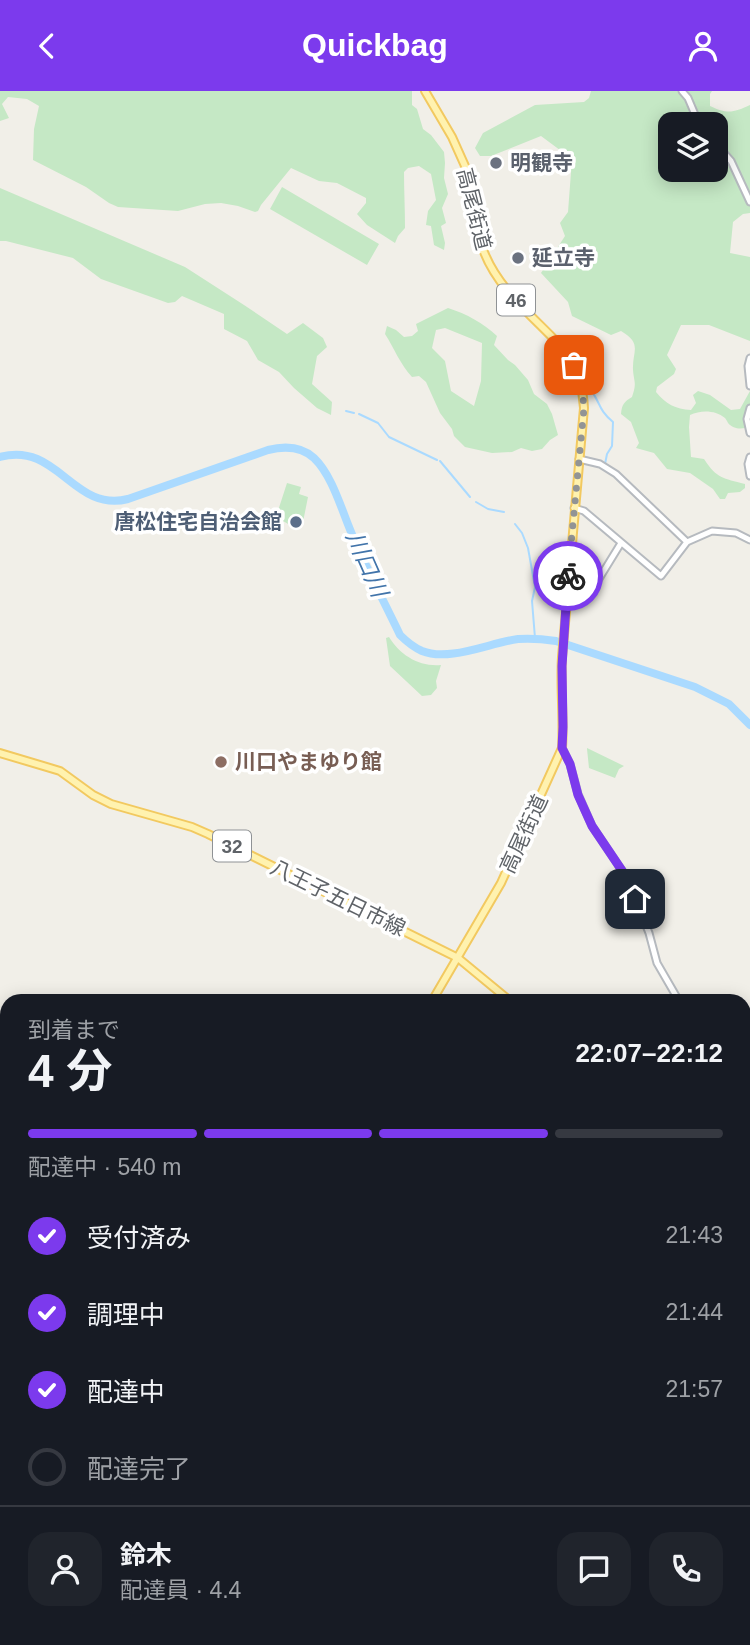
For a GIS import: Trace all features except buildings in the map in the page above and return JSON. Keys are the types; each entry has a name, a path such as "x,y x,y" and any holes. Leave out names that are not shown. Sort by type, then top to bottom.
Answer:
{"main road":[{"name":"高尾街道","path":"425,91 458,148 465,166 489,265 504,288 568,353 582,387 584,408 562,652 562,748 501,883 436,994"},
{"path":"682,91 694,112"},
{"path":"728,158 750,202"},
{"path":"750,358 750,386"},
{"path":"750,408 747,419 750,433"},
{"path":"750,457 750,476"},
{"path":"579,459 600,464 615,474 687,542"},
{"path":"574,508 584,512 661,576 687,542 716,531 736,533 750,540"},
{"path":"569,572 594,587 621,543"},
{"path":"562,748 570,764 578,795 598,837 627,878 649,933 657,963 675,994"},
{"name":"八王子五日市線","path":"0,753 60,771 93,795 113,804 199,829 458,958 502,994"}],"green space":[{"path":"0,91 412,91 412,105 417,109 423,129 444,152 444,178 448,194 442,208 446,223 441,226 444,250 434,245 431,226 426,225 428,211 436,200 431,174 419,166 408,168 404,172 405,228 395,243 367,225 357,214 366,203 366,198 337,183 319,181 291,168 255,212 221,203 178,211 118,207 33,160 34,129 39,106 27,99 8,97 2,104 9,118 0,121"},
{"path":"591,91 712,91 710,106 716,109 739,110 750,105 750,213 743,214 733,222 730,253 750,257 750,341 709,325 681,325 667,355 676,369 674,374 657,387 656,392 671,405 691,410 696,403 693,395 698,391 710,395 731,410 740,409 750,391 750,427 733,427 721,415 712,412 690,415 691,457 704,459 721,477 745,484 745,488 740,492 728,493 725,499 720,499 713,489 690,473 667,469 654,453 636,448 639,443 631,422 621,414 625,402 632,397 635,383 635,348 632,340 621,331 611,335 572,316 568,302 541,273 565,236 560,223 568,212 572,159 541,136 491,156 480,156 475,148 483,133 535,105 584,102"},
{"path":"282,187 379,244 367,265 270,209"},
{"path":"0,188 185,267 287,334 303,323 323,338 327,347 317,356 312,384 332,402 331,415 317,408 279,372 258,360 247,341 224,329 224,314 182,296 175,302 168,303 101,279 73,258 0,241"},
{"path":"448,308 474,319 492,331 497,336 494,345 528,380 534,394 547,404 558,435 542,449 532,451 521,448 512,452 492,453 465,447 454,436 440,413 426,382 419,376 412,377 385,334 387,326 404,337 412,336 418,331 416,324","holes":["445,328 482,343 481,381 474,406 451,391 445,361 432,348 436,330"]},
{"path":"287,483 301,487 299,494 308,497 303,522 294,518 290,525 276,517"},
{"path":"389,637 411,659 425,664 441,665 436,681 437,688 431,695 422,696 390,666 386,638"},
{"path":"587,748 624,766 619,769 615,778 589,768"}],"waterway":[{"path":"590,389 604,413 613,422 612,446 605,464"},
{"path":"346,411 354,413"},
{"path":"359,414 378,423 389,437 437,460"},
{"name":"川口川","path":"0,457 20,455 37,459 79,488 109,501 128,499 268,450 286,448 304,451 314,458 327,475 360,553 400,635 416,648 433,654 444,654 518,639 556,641 695,687 729,704 750,725"},
{"path":"440,461 470,497"},
{"path":"476,502 488,509 504,512"},
{"path":"515,524 528,548 535,587 532,601 535,638"},
{"path":"556,563 565,545"},
{"path":"536,586 554,566"}],"way so far":[{"path":"568,576 584,408 582,387 574,365"}],"place":[{"name":"明観寺","path":"496,163"},
{"name":"延立寺","path":"518,258"},
{"name":"唐松住宅自治会館","path":"296,522"},
{"name":"川口やまゆり館","path":"221,762"}],"route":[{"path":"568,576 561,684 562,748 592,826 627,878 635,899"}]}
